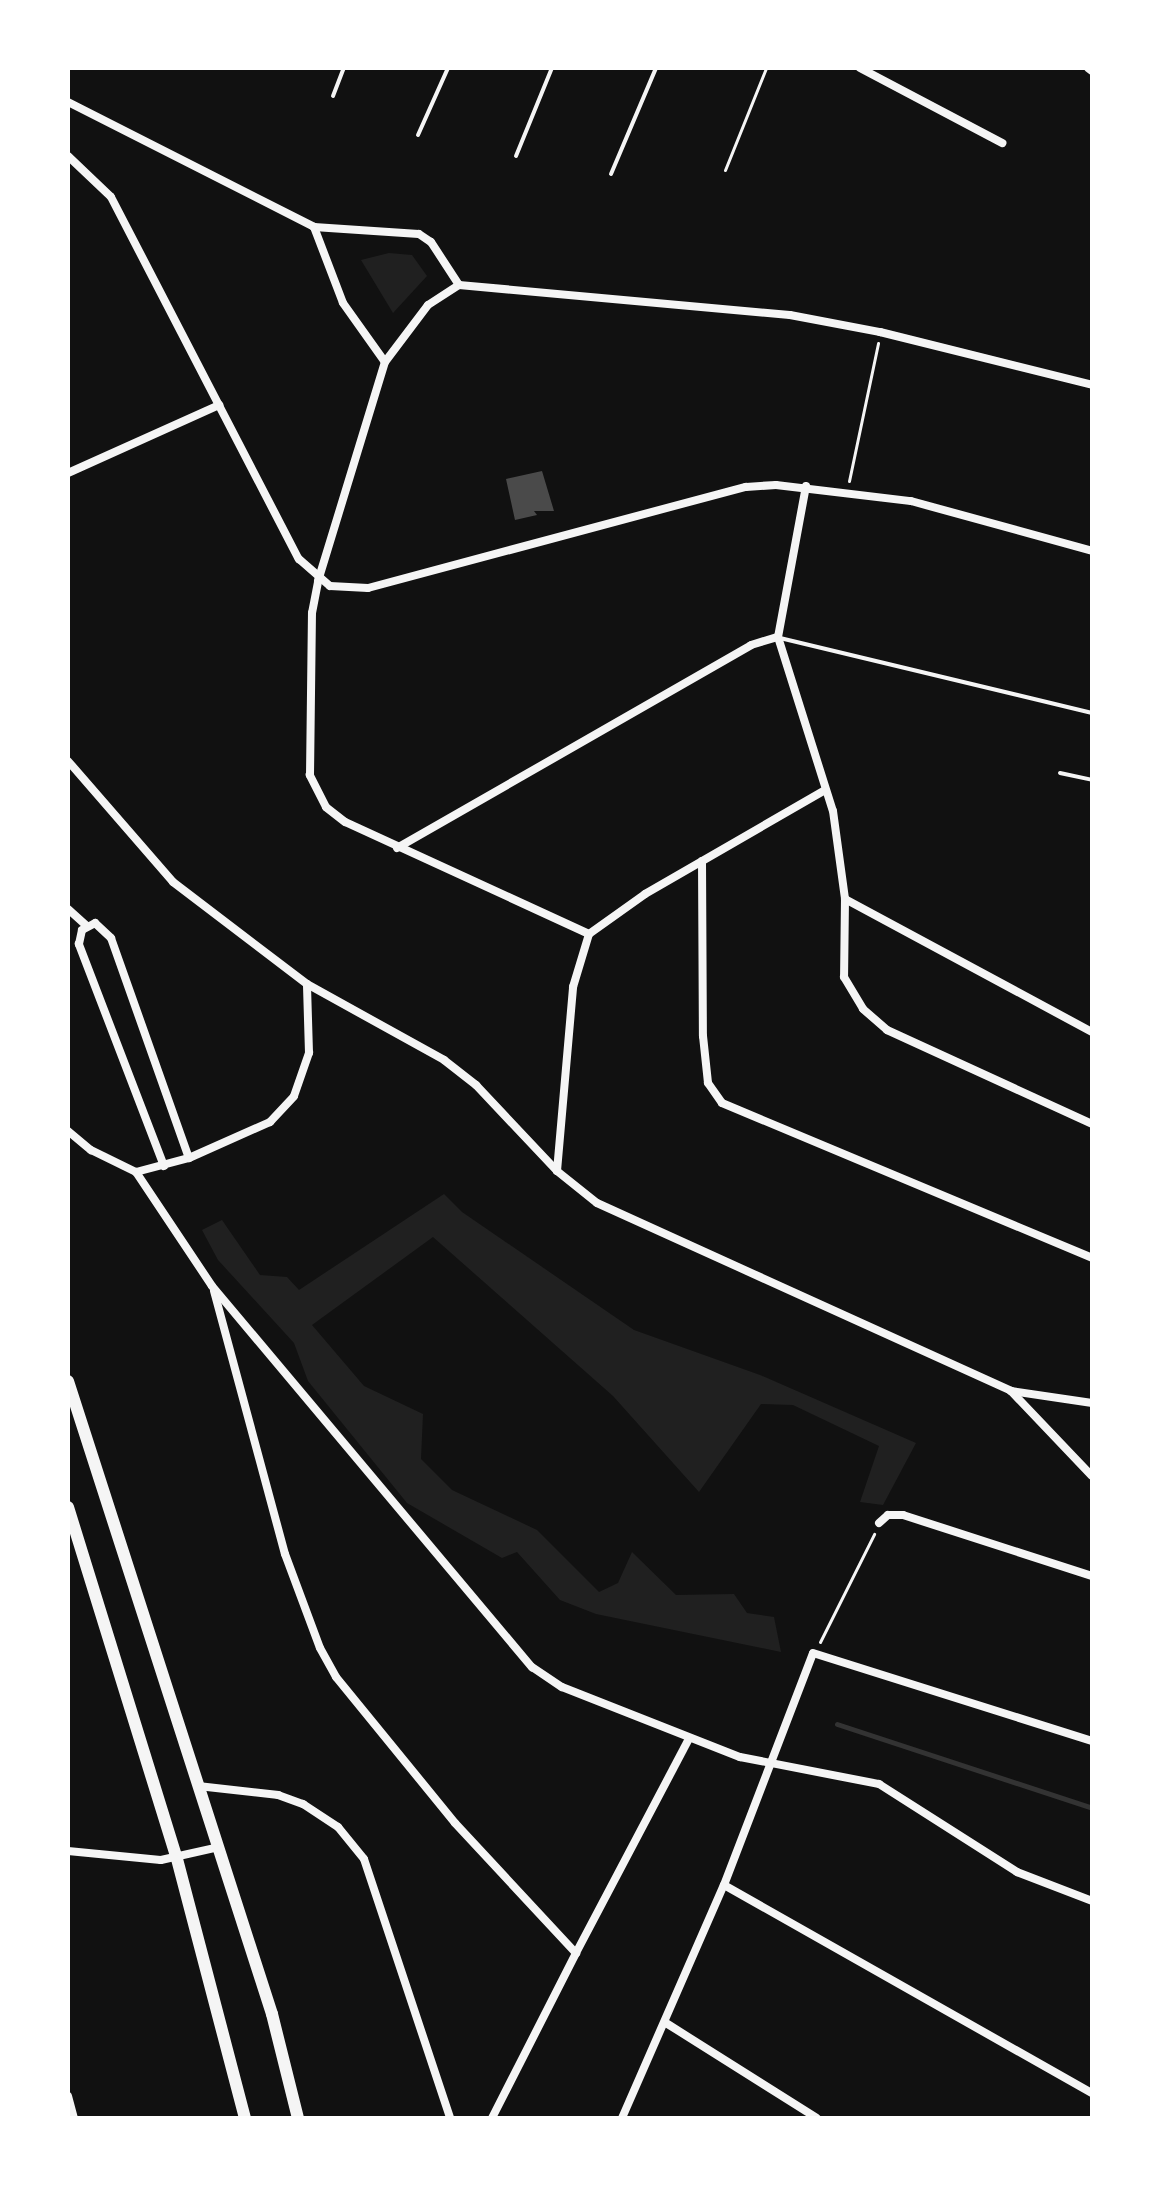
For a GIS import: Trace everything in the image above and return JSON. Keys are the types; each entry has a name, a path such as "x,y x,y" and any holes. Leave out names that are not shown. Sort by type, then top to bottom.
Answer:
{"main road":[{"path":"68,1381 219,1847 298,2118"},
{"path":"68,1507 177,1859 245,2118"}],"street":[{"path":"860,68 1002,143"},
{"path":"68,102 314,227 419,234 431,242 459,285"},
{"path":"68,156 111,197 299,559 318,581 343,589 368,588 746,487 806,486 911,501 1092,551"},
{"path":"314,227 343,303 385,362"},
{"path":"589,934 397,848 326,807 310,775 312,613 318,581 385,362 428,305 459,285 790,315 880,332 1092,385"},
{"path":"68,473 219,405"},
{"path":"806,486 778,637 840,840 845,899 844,977 863,1009 887,1030 1092,1124"},
{"path":"397,848 751,645 778,637"},
{"path":"68,761 173,882 307,984 444,1060 476,1085 557,1171 597,1203 644,1227 1011,1391 1092,1403"},
{"path":"557,1171 573,987 589,934 702,861 825,790"},
{"path":"702,861 703,1036 708,1083 722,1103 1092,1258"},
{"path":"845,899 1092,1032"},
{"path":"68,909 87,926"},
{"path":"87,926 100,924 111,938 189,1158"},
{"path":"87,926 79,944 164,1166"},
{"path":"136,1172 189,1158 270,1122 294,1096 309,1053 307,984"},
{"path":"68,1131 91,1150 136,1172 212,1286 532,1667 562,1687 689,1739 769,1763 879,1784 1017,1872 1092,1901"},
{"path":"212,1286 285,1554 320,1648 336,1677 455,1823 576,1953"},
{"path":"1011,1391 1092,1476"},
{"path":"879,1523 888,1515 903,1515 1092,1576"},
{"path":"622,2118 724,1885 814,1653 1092,1741"},
{"path":"492,2118 689,1739"},
{"path":"198,1786 278,1795 303,1804 338,1827 364,1859 450,2118"},
{"path":"68,1851 177,1859 219,1847"},
{"path":"724,1885 1092,2093"},
{"path":"666,2023 817,2118"},
{"path":"68,2096 74,2118"}],"lane":[{"path":"333,96 344,68"},
{"path":"418,135 448,68"},
{"path":"516,156 552,68"},
{"path":"611,174 656,68"},
{"path":"778,637 797,646 922,668 1092,713"},
{"path":"1060,773 1092,780"}],"path":[{"path":"725,170 766,68"},
{"path":"847,490 880,332"},
{"path":"814,1653 879,1523"}],"shaded area":[{"path":"389,253 412,255 427,276 393,313 361,260"},
{"path":"444,1194 462,1212 634,1330 760,1375 916,1443 883,1505 860,1502 879,1446 793,1405 761,1404 699,1492 613,1396 433,1237 312,1325 364,1386 423,1414 421,1459 452,1490 537,1530 599,1592 618,1583 632,1552 676,1595 734,1594 747,1613 774,1617 781,1652 596,1614 560,1600 517,1552 502,1558 407,1503 308,1381 294,1343 218,1260 202,1230 222,1220 260,1275 287,1277 299,1290"}],"building":[{"path":"542,471 554,511 534,511 537,515 515,520 506,479"}],"waterway":[{"path":"837,1724 1092,1808"}]}
